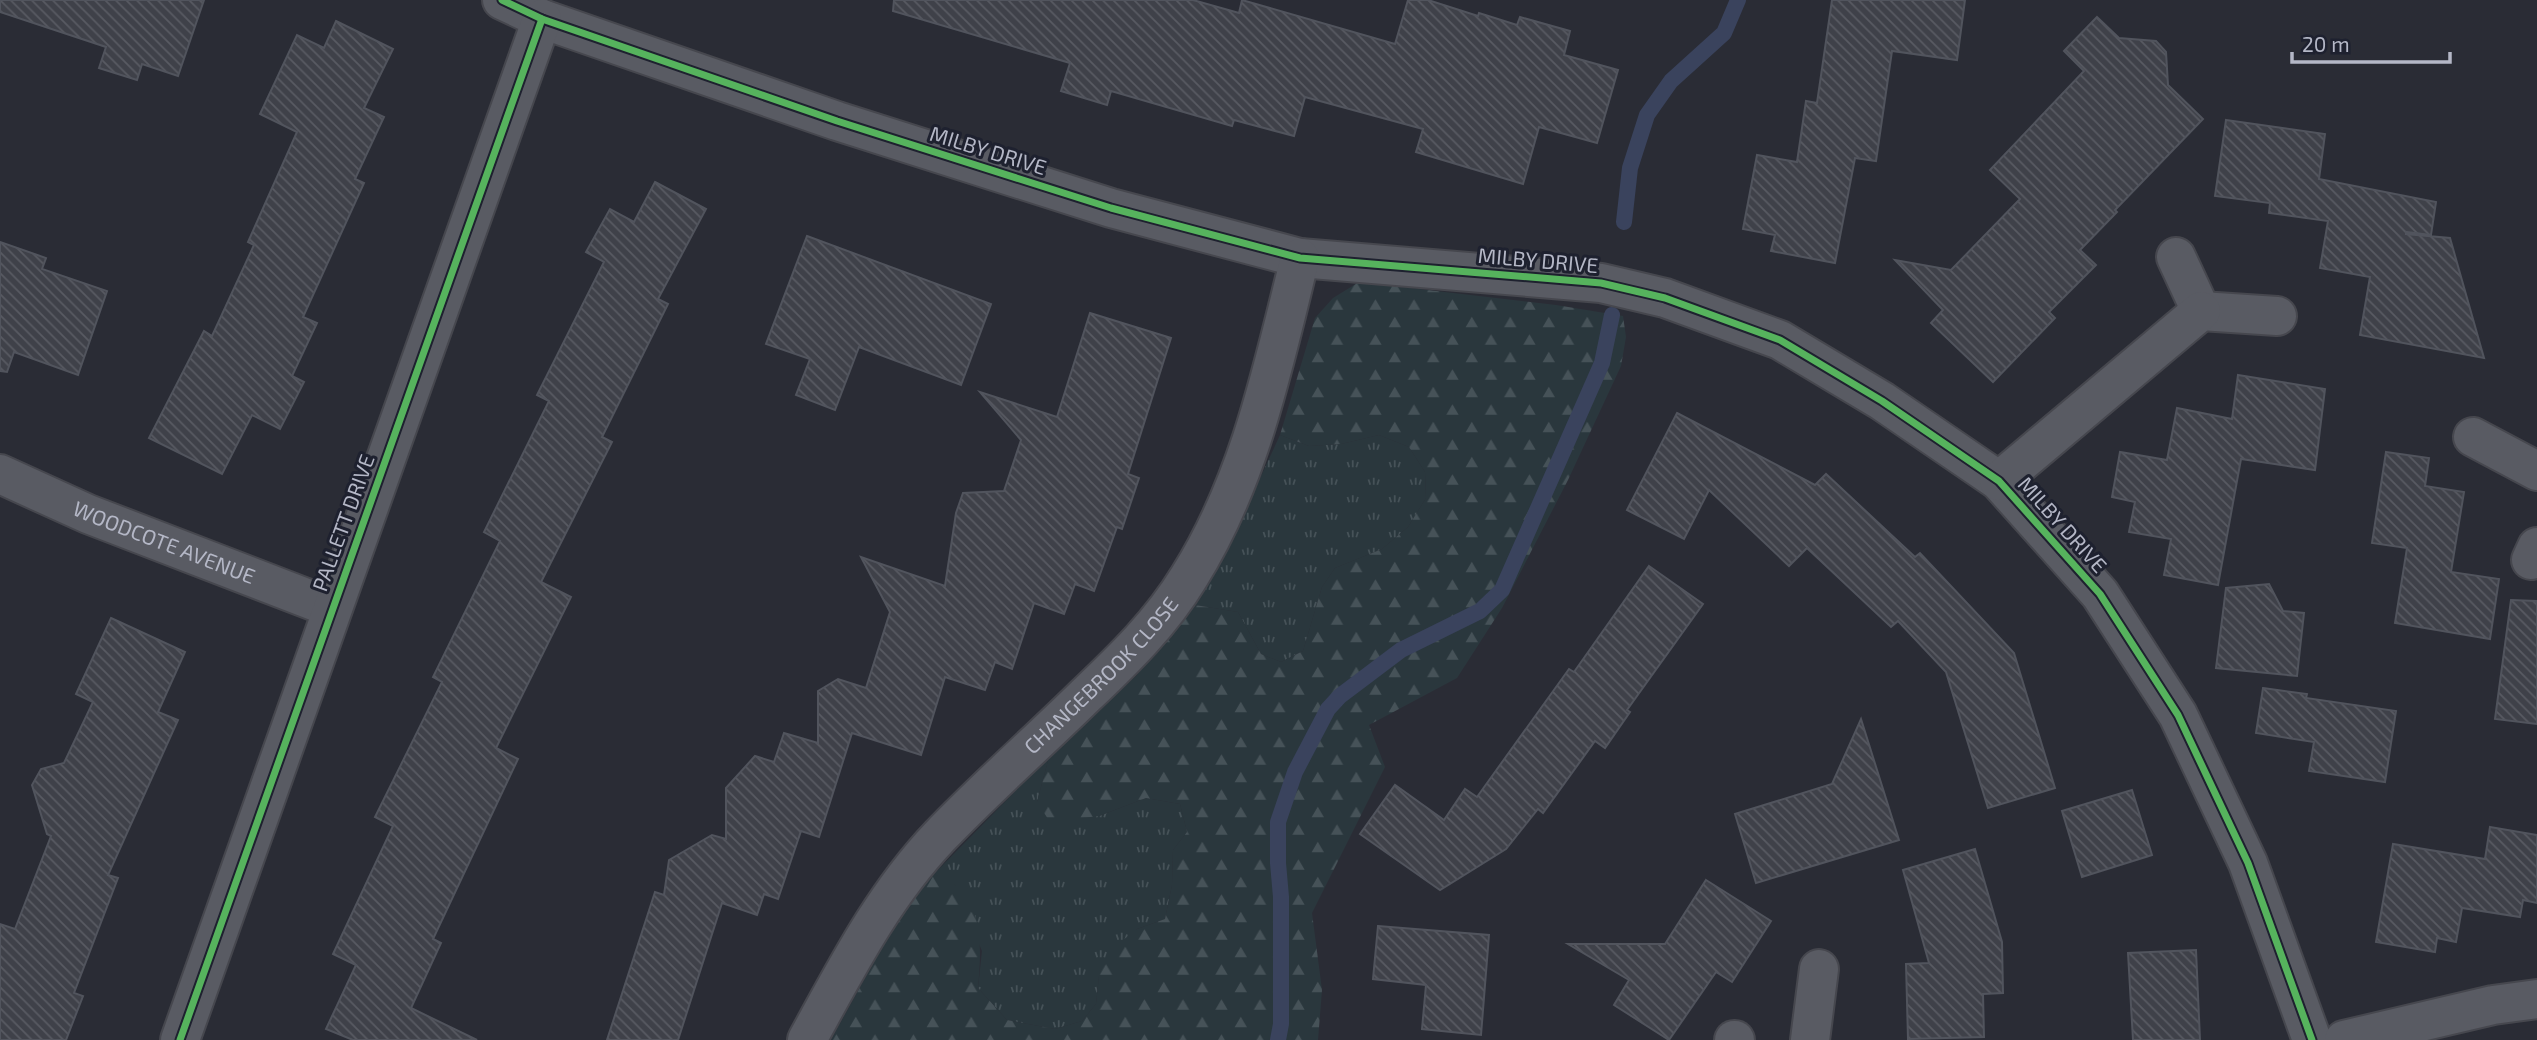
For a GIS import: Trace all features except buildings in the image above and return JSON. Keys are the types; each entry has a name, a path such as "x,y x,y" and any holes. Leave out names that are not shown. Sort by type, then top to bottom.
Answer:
{"street":[{"name":"MILBY DRIVE","path":"502,0 542,19 850,126 1111,208 1300,258 1601,283 1665,298 1780,340 1882,401 1999,481 2100,594 2178,715 2248,863 2312,1040"},
{"name":"PALLETT DRIVE","path":"180,1040 542,19"},
{"path":"2176,257 2201,311"},
{"name":"CHANGEBROOK CLOSE","path":"807,1040 869,929 900,882 940,836 1142,641 1189,577 1228,504 1263,409 1300,258"},
{"path":"1999,481 2201,311 2277,316"},
{"path":"2473,437 2537,471"},
{"name":"WOODCOTE AVENUE","path":"0,474 88,514 332,608"},
{"path":"1810,1040 1819,969"},
{"path":"2344,1040 2493,1005 2537,999"}],"green space":[{"path":"1359,282 1556,305 1623,316 1626,337 1621,366 1568,480 1502,608 1457,678 1369,725 1385,767 1312,913 1322,990 1318,1040 831,1040 899,916 934,874 954,884 971,906 979,932 978,988 1007,1020 1055,1029 1082,1021 1096,1004 1099,976 1108,952 1137,929 1165,919 1172,885 1173,850 1187,832 1180,804 1146,798 1099,816 1050,822 1037,802 1049,757 1136,676 1195,605 1238,612 1261,654 1281,662 1303,651 1322,587 1335,568 1382,549 1408,527 1426,498 1425,472 1409,447 1379,435 1341,444 1309,446 1280,435 1315,318 1333,298"},
{"path":"1280,435 1309,446 1341,444 1379,435 1409,447 1425,472 1426,498 1408,527 1382,549 1335,568 1322,587 1303,651 1281,662 1261,654 1238,612 1195,605 1238,526"},
{"path":"1049,757 1037,802 1099,816 1146,798 1180,804 1187,832 1173,850 1172,885 1165,919 1137,929 1099,976 1096,1004 1082,1021 1055,1029 1007,1020 978,988 982,951 955,885 934,874"}],"waterway":[{"path":"1624,222 1630,168 1647,115 1671,81 1724,33 1738,0"},
{"path":"1278,1040 1281,1024 1278,822 1295,772 1328,709 1340,696 1401,650 1480,611 1502,590 1602,363 1612,315"}],"cycle path":[{"path":"502,0 542,19 837,121 1111,208 1300,258 1601,283 1665,298 1780,340 1882,401 1999,481 2100,594 2178,715 2248,863 2312,1040"},
{"path":"180,1040 542,19"}]}
